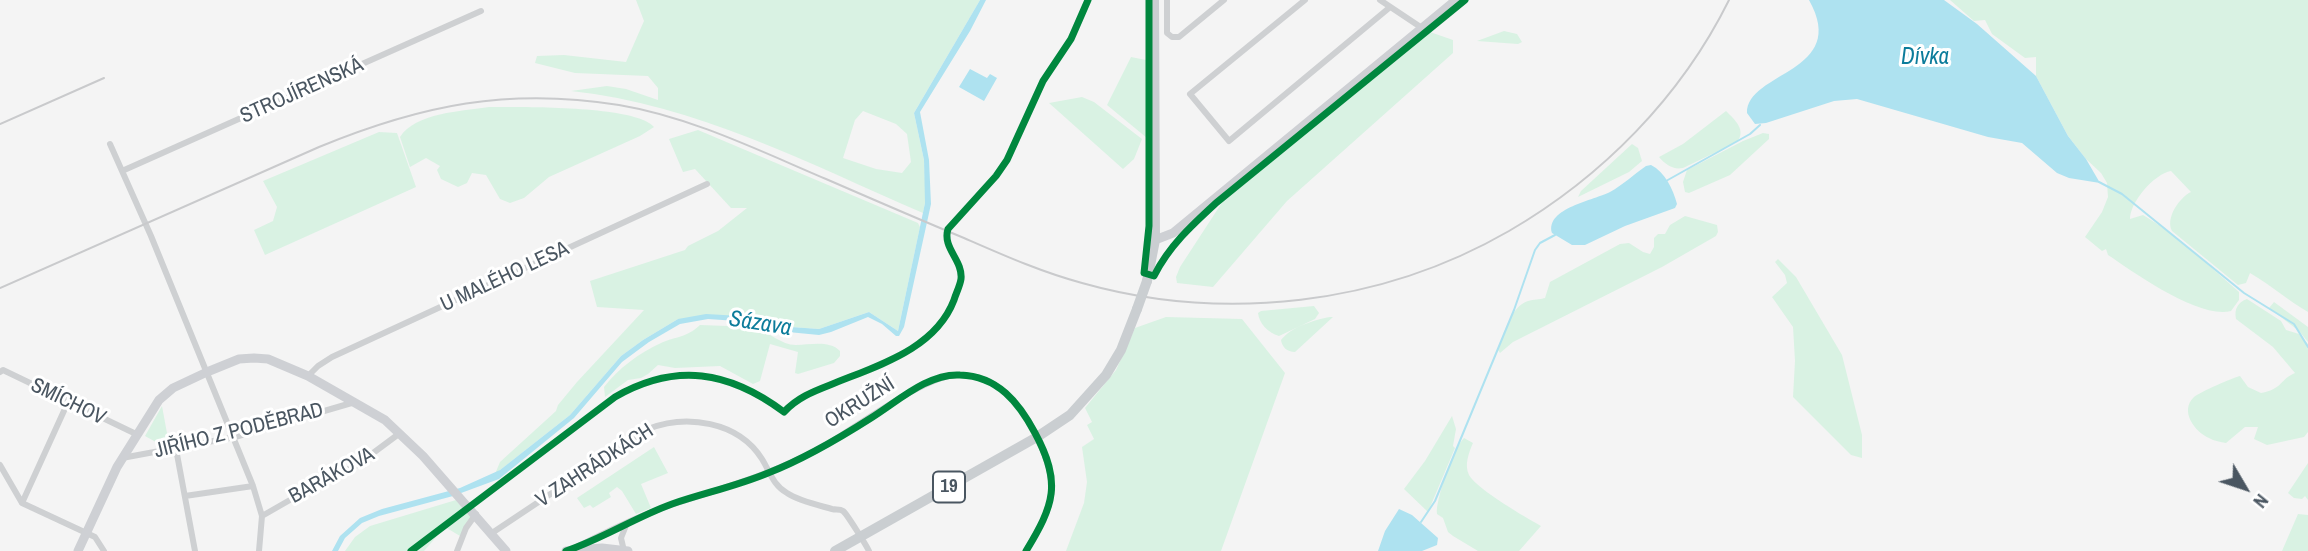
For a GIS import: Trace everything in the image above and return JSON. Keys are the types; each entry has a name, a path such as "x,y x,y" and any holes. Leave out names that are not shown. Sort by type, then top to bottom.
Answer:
{"main road":[{"name":"19","path":"835,551 1037,437 1070,415 1100,383 1121,350 1147,281 1155,240 1154,0"}],"street":[{"path":"1167,0 1167,33 1172,37 1179,37 1224,0"},
{"path":"1305,0 1190,94 1228,141 1389,8"},
{"path":"1380,0 1422,28"},
{"path":"1155,240 1172,233 1456,0"},
{"name":"STROJÍRENSKÁ","path":"122,171 481,11"},
{"path":"110,144 235,437 253,486 262,516 259,551"},
{"name":"U MALÉHO LESA","path":"308,376 332,357 707,184"},
{"path":"78,551 122,458 155,405 165,394 239,359 254,358 268,359 308,376 356,401 400,433 464,500 506,551"},
{"name":"SMÍCHOV","path":"0,372 3,370 136,434"},
{"name":"OKRUŽNÍ","path":"567,551 672,504 769,473 817,450 931,381 951,375 976,377 1001,388 1016,401 1037,437 1051,470 1053,485 1047,511 1026,551"},
{"name":"JIŘÍHO Z PODĚBRAD","path":"122,458 235,437 356,401"},
{"path":"22,503 68,402"},
{"name":"V ZAHRÁDKÁCH","path":"492,533 628,441 663,423 676,420 701,421 718,426 753,448 762,458 776,485 789,495 843,512 869,551"},
{"name":"BARÁKOVA","path":"262,516 357,465 400,433"},
{"path":"176,449 195,551"},
{"path":"0,465 22,503 95,537 104,551"},
{"path":"185,496 253,486"},
{"path":"457,551 469,522 476,514"},
{"path":"567,551 602,548 626,551 621,538 627,523"}],"green space":[{"path":"636,0 980,0 914,113 924,160 926,198 923,213 794,156 707,122 617,98 571,91 607,86 626,89 658,100 658,88 648,76 575,73 535,63 537,56 564,55 626,62 644,21","holes":["863,111 896,124 907,134 911,162 902,173 876,169 843,158 855,120"]},
{"path":"1950,0 2308,0 2308,312 2250,273 2246,283 2238,285 2172,231 2172,214 2182,198 2191,192 2171,171 2157,177 2138,197 2130,219 2143,215 2156,223 2239,292 2239,300 2231,311 2217,312 2202,308 2167,293 2085,237 2102,212 2108,197 2107,183 2068,136 2036,76 2036,57 2025,58 1992,34 1985,20 1974,21"},
{"path":"1504,31 1517,34 1522,42 1477,41"},
{"path":"1430,32 1453,40 1453,53 1287,201 1213,287 1177,283 1180,267 1223,201"},
{"path":"1131,57 1146,60 1147,138 1107,105"},
{"path":"1082,97 1094,102 1142,139 1134,159 1123,169 1049,103"},
{"path":"489,107 602,111 643,120 654,127 640,136 549,177 524,198 510,203 500,199 486,175 472,173 467,183 458,187 441,179 437,170 440,166 426,158 410,167 400,137 407,129 440,114"},
{"path":"1726,111 1740,129 1737,142 1683,168 1670,166 1659,157 1683,144"},
{"path":"698,130 918,223 920,227 898,331 869,312 819,329 791,327 768,318 678,319 621,356 570,415 495,474 500,462 556,411 577,382 644,310 597,307 590,281 685,250 718,231 747,208 731,208 695,169 683,172 669,139"},
{"path":"379,132 397,133 416,187 265,255 254,230 273,221 277,207 263,181"},
{"path":"1763,133 1769,134 1769,139 1730,175 1689,193 1685,192 1683,182 1687,170"},
{"path":"1632,144 1638,148 1642,161 1629,172 1578,197 1581,191"},
{"path":"1685,216 1717,225 1716,236 1662,267 1513,342 1500,353 1498,350 1512,315 1522,304 1545,298 1550,282 1620,244 1629,243 1650,254 1654,247 1654,238 1658,234 1665,234 1670,225"},
{"path":"1778,259 1796,277 1842,355 1862,435 1862,458 1851,455 1793,397 1793,327 1772,297 1787,283 1785,275 1775,262"},
{"path":"2247,299 2281,321 2286,330 2299,334 2308,344 2308,432 2304,437 2267,445 2254,439 2258,427 2245,427 2226,443 2204,435 2194,426 2188,415 2188,408 2194,397 2216,385 2240,376 2248,387 2261,393 2273,389 2295,373 2273,347 2236,319 2237,306"},
{"path":"2274,302 2308,327 2308,342 2299,331 2269,308"},
{"path":"1314,306 1319,313 1315,319 1279,336 1265,327 1258,313 1261,311"},
{"path":"1166,317 1242,319 1285,373 1221,551 1066,551 1084,503 1087,482 1082,447 1094,439 1087,425 1092,422 1085,408 1116,370 1135,328"},
{"path":"1333,317 1295,352 1282,345 1281,340 1291,331"},
{"path":"700,325 755,327 791,344 830,345 840,351 840,356 834,363 798,374 795,373 798,352 770,344 760,381 753,384 720,366 675,368 658,365 641,378 628,380 605,397 604,387 630,362 653,347 686,335"},
{"path":"162,406 169,444 163,446 145,436"},
{"path":"1452,416 1456,429 1453,446 1455,448 1428,512 1404,489 1425,461"},
{"path":"1464,438 1473,443 1467,467 1474,481 1502,503 1541,526 1519,551 1478,551 1448,532 1443,518 1437,514 1446,475"},
{"path":"654,447 668,473 641,484 651,508 636,514 617,487 609,493 611,497 593,508 590,505 584,508 577,498"},
{"path":"2308,463 2308,500 2305,496 2302,499 2294,498 2288,493"},
{"path":"456,500 471,517 460,536 445,527 424,551 345,551 355,537 370,526"},
{"path":"2298,514 2308,515 2308,551 2282,551"}],"water":[{"path":"980,0 986,0 920,112 929,160 931,204 904,327 899,336 868,317 819,335 788,332 766,323 708,319 680,324 622,362 574,418 499,479 453,496 362,523 345,538 338,551 332,551 340,536 360,518 382,509 460,488 500,470 570,415 621,356 678,319 706,314 741,316 771,319 791,327 819,329 869,312 898,331 925,203 924,160 914,113"},
{"name":"Dívka","path":"1809,0 1944,0 1977,24 2036,76 2068,136 2100,183 2069,178 2057,173 2022,143 1988,137 1857,99 1834,101 1766,123 1755,124 1747,113 1751,99 1762,88 1807,57 1817,43 1818,24"},
{"path":"970,69 987,78 990,74 997,78 984,101 959,87"},
{"path":"1651,165 1668,182 1677,204 1675,208 1625,226 1585,245 1572,245 1552,233 1552,224 1563,211 1610,192"},
{"path":"1399,509 1412,515 1438,538 1437,545 1422,551 1378,551 1385,531"}],"waterway":[{"path":"1666,181 1750,134 1760,125"},
{"path":"2099,182 2122,194 2244,293 2294,324 2308,347"},
{"path":"1421,522 1435,501 1514,310 1535,250 1540,243 1555,235"}],"railway":[{"path":"0,288 357,132 393,120 466,104 540,98 619,105 699,126 1008,257 1082,283 1136,295 1191,302 1246,304 1301,300 1355,291 1408,276 1460,256 1543,210 1576,186 1636,132 1687,69 1710,36 1729,0"},
{"path":"0,124 104,78"}],"cycle path":[{"path":"411,551 615,397 638,386 659,379 702,376 743,387 784,412 805,396 884,363 919,344 945,317 960,282 961,272 948,242 948,229 1007,160 1043,81 1071,39 1088,0"},
{"path":"1149,0 1149,226 1144,273 1154,276 1174,246 1216,203 1465,0"},
{"path":"566,551 672,504 744,482 808,455 913,390 936,379 960,375 986,380 1006,393 1022,411 1044,451 1049,466 1051,493 1043,520 1026,551"}],"water label":[{"name":"Sázava","path":"760,324"}]}
